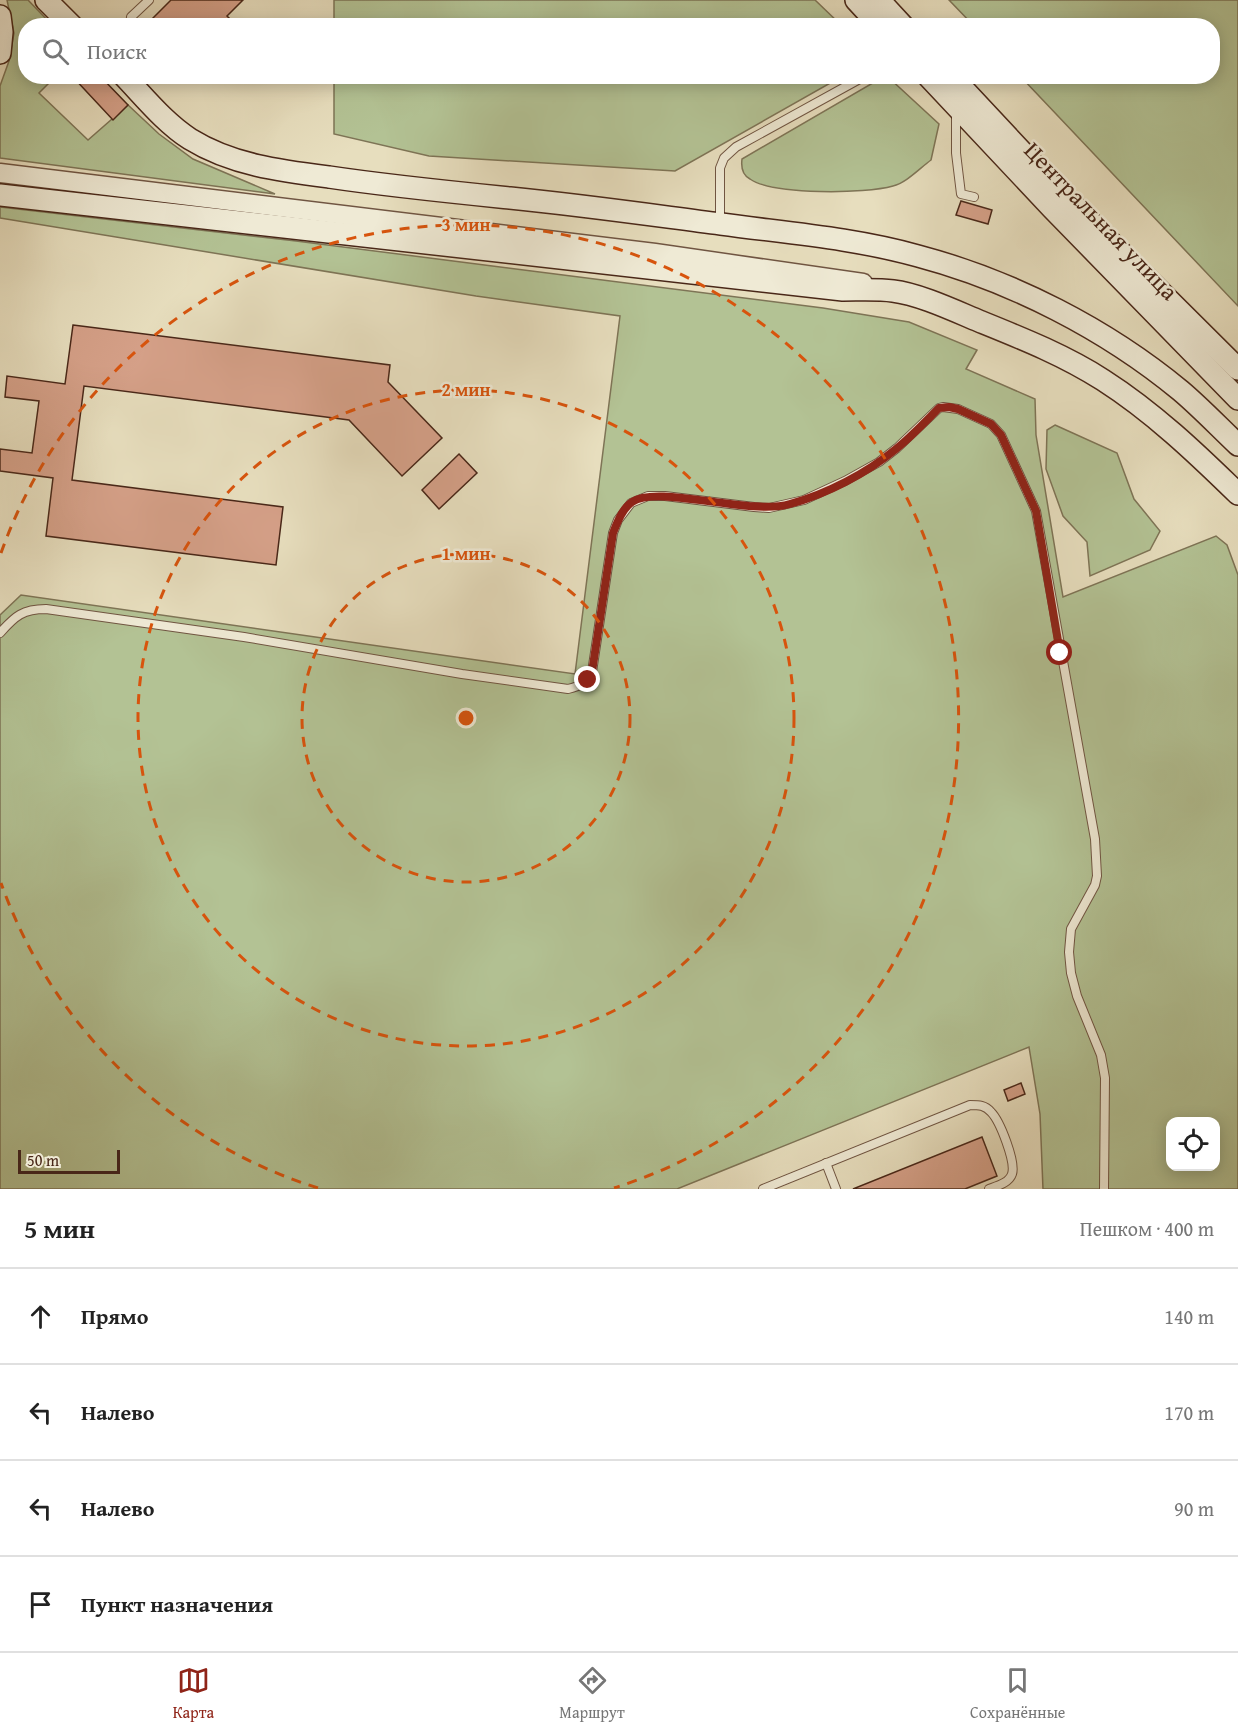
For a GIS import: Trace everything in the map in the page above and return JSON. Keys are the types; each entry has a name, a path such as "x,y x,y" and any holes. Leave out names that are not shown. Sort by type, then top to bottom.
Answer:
{"main road":[{"path":"46,0 64,18"},
{"path":"856,0 873,18"},
{"path":"879,0 896,18"},
{"path":"0,16 2,32 0,52"},
{"path":"132,84 189,138 215,152 244,163 300,174 374,184 597,207 833,238 888,248 944,263 1001,284 1111,341 1179,390 1238,446"},
{"name":"Центральная улица","path":"935,84 1052,208 1238,399"},
{"name":"Центральная улица","path":"958,84 1051,183 1238,369"},
{"path":"0,195 843,290 894,291 945,306 1005,331 1062,356 1103,379 1156,418 1199,455 1238,494"}],"street":[{"path":"0,173 655,253 866,283 894,291"}],"lane":[{"path":"131,18 149,0"},
{"path":"720,224 720,168 724,158 736,147 850,84"},
{"path":"956,106 956,153 961,194 974,198"},
{"path":"0,633 25,611 46,609 244,637 558,688 575,688 588,680 592,672 613,533 618,520 631,503 648,496 665,496 754,507 787,505 804,500 845,481 879,462 939,408 958,409 991,424 1001,435 1036,511 1095,839 1097,876 1095,885 1071,929 1069,952 1077,996 1101,1055 1105,1078 1104,1189"},
{"path":"763,1189 970,1105 982,1105 992,1112 998,1121 1011,1156 1012,1174 1007,1181 989,1189"},
{"path":"826,1163 836,1189"}],"green space":[{"path":"7,0 28,0 45,18 18,18 18,84 48,84 39,93 88,140 128,105 159,134 193,159 275,194 0,158 0,86 9,61 14,33"},
{"path":"334,0 815,0 834,18 334,18"},
{"path":"949,0 1238,0 1238,306 1028,84 1220,84 1220,18 966,18"},
{"path":"334,84 829,84 675,171 429,156 334,134"},
{"path":"871,84 896,84 939,124 931,160 908,179 880,189 820,192 778,188 762,184 745,175 742,159"},
{"path":"0,207 296,241 823,308 909,322 977,350 966,369 1035,399 1036,435 1063,597 1216,536 1227,545 1238,575 1238,1189 1043,1189 1040,1114 1029,1047 677,1189 0,1189 0,615 21,595 575,674 620,316 476,296 0,218"},
{"path":"1055,425 1117,453 1134,499 1160,531 1150,550 1090,576 1087,542 1063,516 1046,469 1047,430"}],"building":[{"path":"171,0 243,0 227,16 229,18 153,18"},
{"path":"79,84 108,84 128,105 113,120"},
{"path":"961,201 992,210 988,224 956,215"},
{"path":"73,325 390,365 388,382 442,438 402,476 349,420 84,386 72,480 283,507 276,565 46,536 53,478 0,471 0,449 32,453 39,401 5,397 7,376 65,384"},
{"path":"459,454 477,473 439,509 422,490"},
{"path":"1021,1083 1025,1094 1008,1101 1004,1090"},
{"path":"982,1137 997,1176 965,1189 853,1189"}],"route":[{"path":"588,680 592,672 613,533 618,520 631,503 648,496 665,496 770,508 804,500 879,462 939,408 943,407 958,409 991,424 997,430 1033,502 1060,653"}]}
